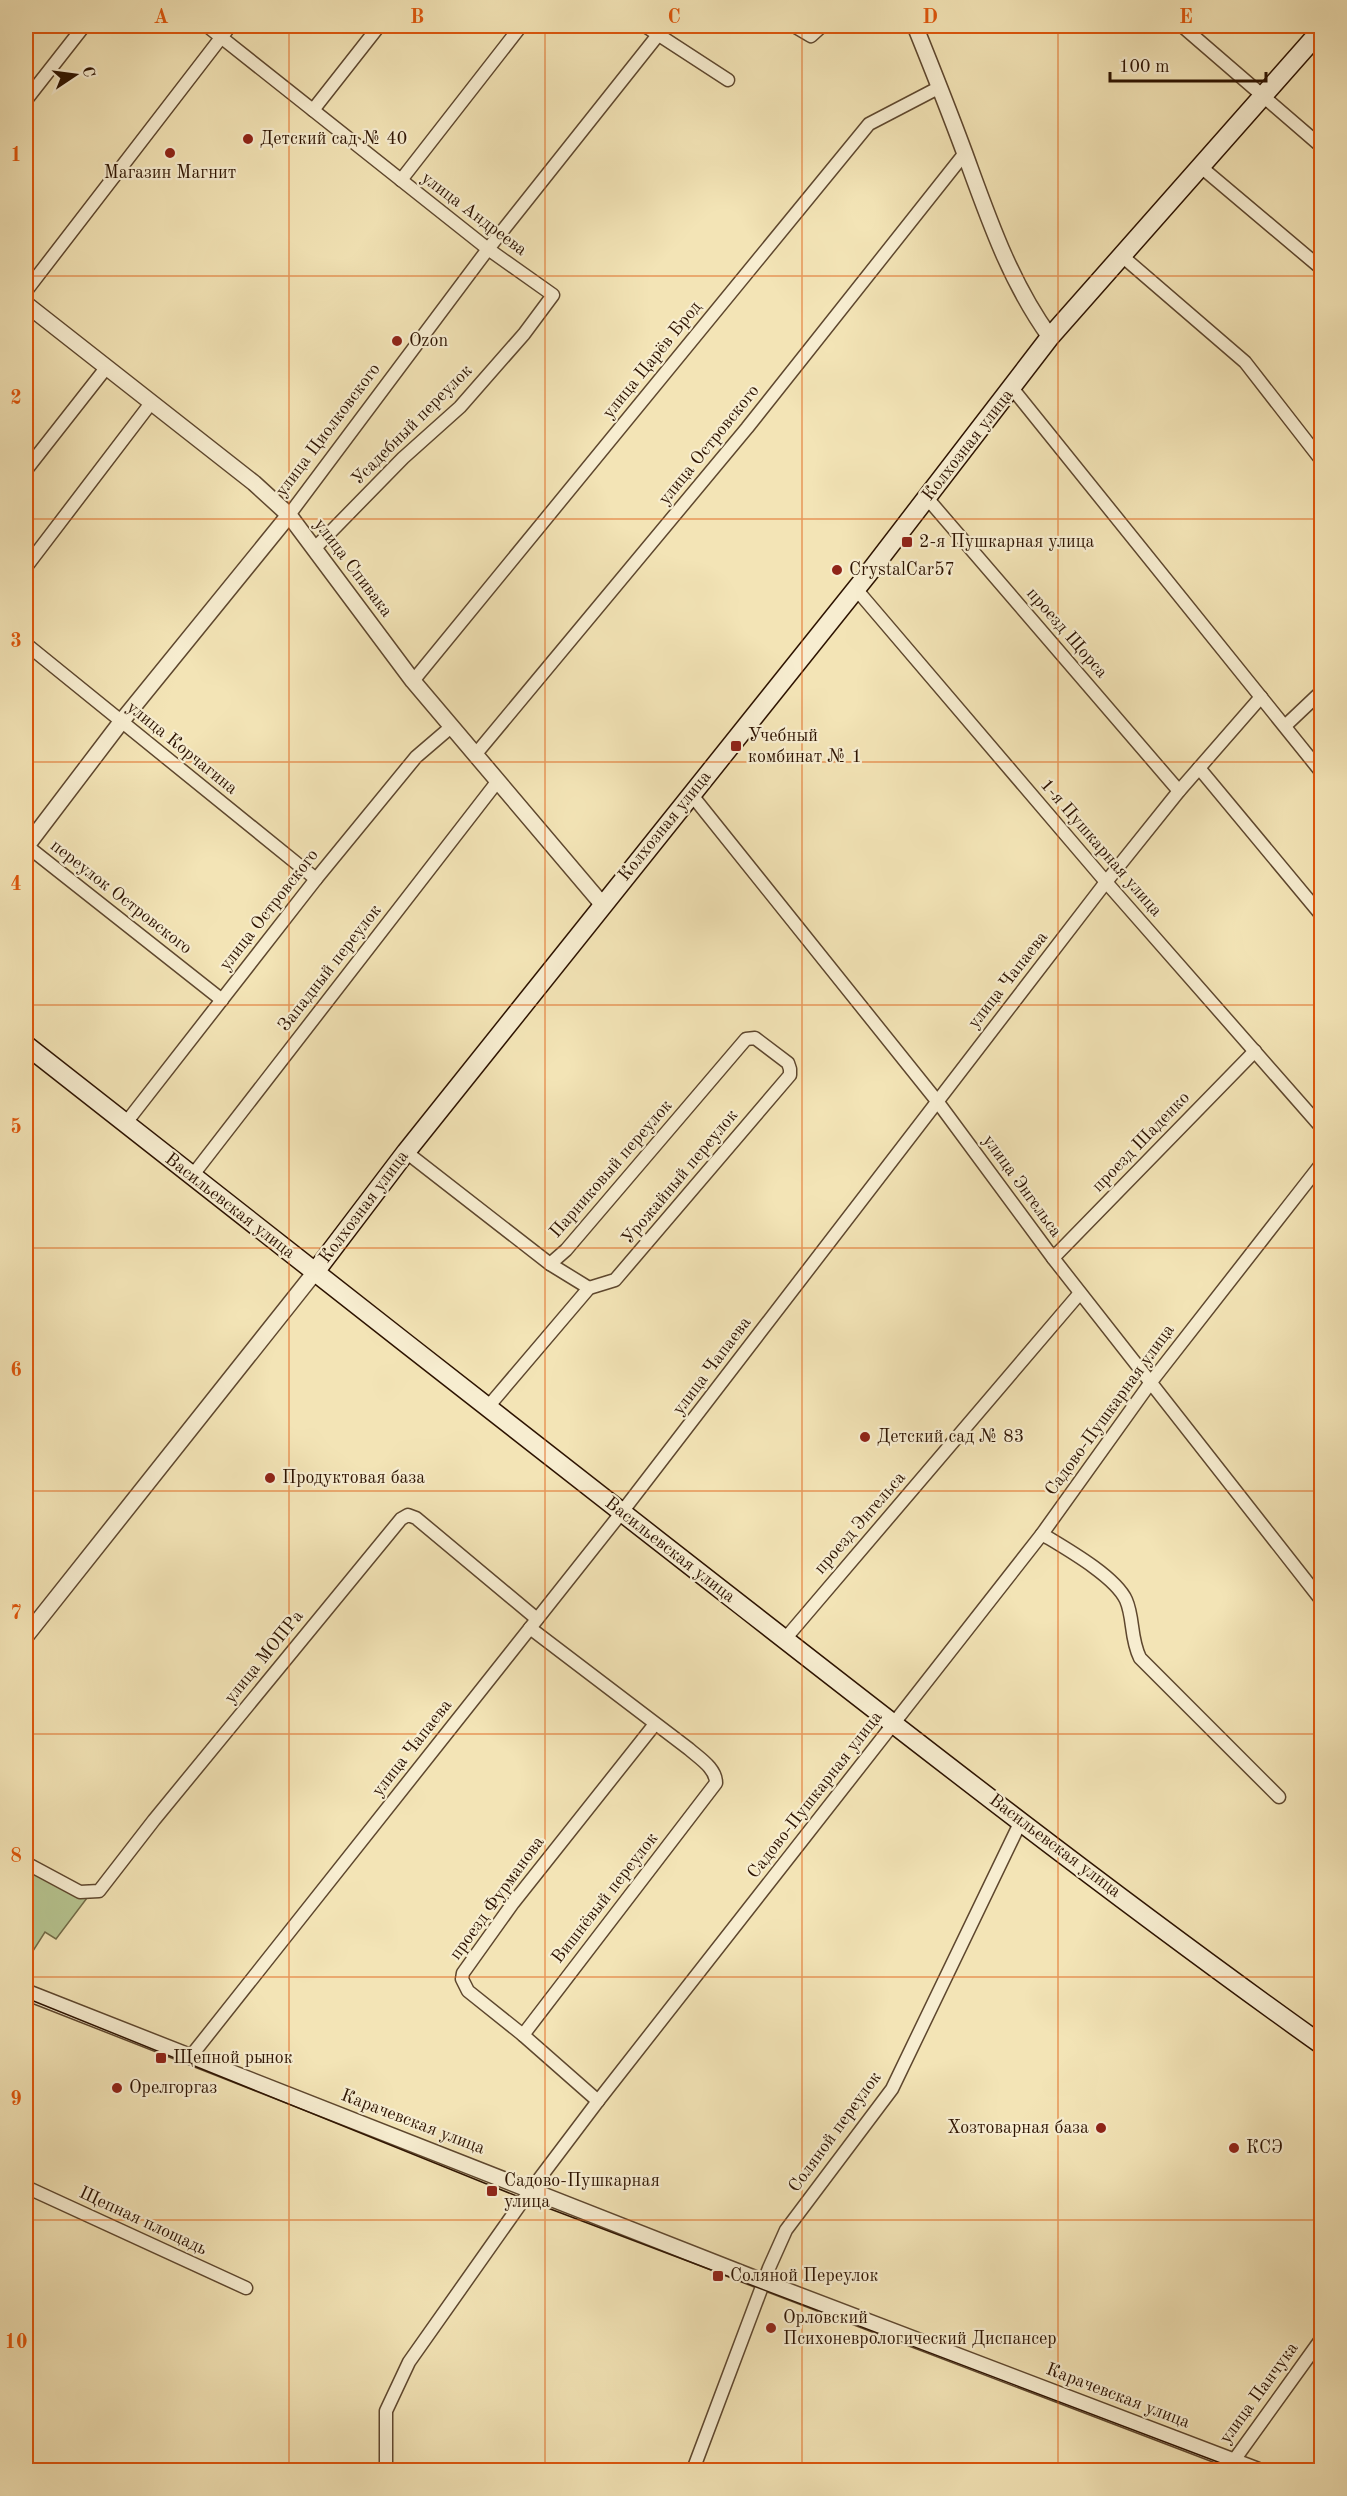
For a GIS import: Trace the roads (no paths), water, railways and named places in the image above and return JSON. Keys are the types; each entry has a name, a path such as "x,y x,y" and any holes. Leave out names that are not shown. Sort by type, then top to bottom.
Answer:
{"main road":[{"name":"Колхозная улица","path":"315,1272 406,1152 602,904 856,589 1050,337 1322,29"},
{"name":"Васильевская улица","path":"26,1045 785,1639 1206,1962 1322,2045"}],"street":[{"path":"26,100 84,26"},
{"name":"улица Андреева","path":"207,26 488,249 553,295"},
{"path":"26,291 230,26"},
{"path":"313,110 378,26"},
{"path":"401,180 521,26"},
{"path":"645,26 728,80"},
{"path":"794,26 811,36 822,26"},
{"path":"915,26 996,237 1035,316 1050,337"},
{"path":"1182,26 1322,147"},
{"name":"улица Циолковского","path":"26,846 121,722 289,515 488,249 658,35"},
{"name":"улица Царёв Брод","path":"413,681 869,124 940,87"},
{"name":"улица Островского","path":"475,755 747,428 965,153"},
{"path":"1201,167 1322,269"},
{"path":"1122,256 1245,362 1322,461"},
{"name":"Усадебный переулок","path":"315,548 403,458 460,407 524,334 553,295"},
{"name":"улица Спивака","path":"26,304 254,483 289,515 413,681 496,782 602,904"},
{"path":"26,470 106,368"},
{"path":"1012,388 1322,773"},
{"path":"26,567 151,403"},
{"name":"проезд Щорса","path":"927,498 1179,791"},
{"name":"1-я Пушкарная улица","path":"856,589 1106,882 1322,1128"},
{"name":"улица Корчагина","path":"26,644 316,879"},
{"path":"1285,726 1322,691"},
{"name":"улица Чапаева","path":"191,2056 622,1512 1106,882 1179,791 1261,697"},
{"name":"улица Островского","path":"125,1124 316,879 416,757 451,727"},
{"path":"1199,768 1322,916"},
{"name":"Западный переулок","path":"192,1176 496,782"},
{"name":"улица Энгельса","path":"691,794 938,1101 1053,1258 1322,1601"},
{"name":"переулок Островского","path":"26,846 222,1000"},
{"name":"Урожайный переулок","path":"487,1408 589,1288 615,1280 790,1075 788,1064 755,1038 746,1039"},
{"name":"Парниковый переулок","path":"406,1152 550,1264 566,1250 746,1039"},
{"name":"проезд Шаденко","path":"1053,1258 1255,1051"},
{"name":"Садово-Пушкарная улица","path":"386,2470 386,2411 408,2362 531,2190 598,2101 1042,1534 1151,1382 1322,1163"},
{"path":"550,1264 589,1288"},
{"name":"Колхозная улица","path":"26,1636 315,1272"},
{"name":"проезд Энгельса","path":"785,1639 1080,1293"},
{"name":"улица МОПРа","path":"26,1863 80,1892 99,1891 154,1820 371,1555 401,1519 408,1515 416,1518 534,1624"},
{"path":"1042,1534 1088,1562 1119,1590 1125,1599 1134,1645 1140,1658 1279,1797"},
{"path":"534,1624 655,1724"},
{"name":"Вишнёвый переулок","path":"523,2035 716,1784 716,1777 712,1770 689,1749 655,1724"},
{"name":"проезд Фурманова","path":"598,2101 523,2035 468,1991 462,1980 463,1974 513,1903 655,1724"},
{"name":"Соляной переулок","path":"693,2470 786,2230 892,2089 1022,1821"},
{"name":"Карачевская улица","path":"26,1992 1229,2466 1257,2470"},
{"name":"Щепная площадь","path":"26,2187 246,2288"},
{"name":"улица Панчука","path":"1229,2466 1322,2338"}],"tram line":[{"path":"26,1998 524,2199 1239,2470"}],"place":[{"name":"Детский сад № 40","path":"248,139"},
{"name":"Магазин Магнит","path":"170,153"},
{"name":"Ozon","path":"397,341"},
{"name":"2-я Пушкарная улица","path":"907,542"},
{"name":"CrystalCar57","path":"837,570"},
{"name":"Учебный комбинат № 1","path":"736,746"},
{"name":"Детский сад № 83","path":"865,1437"},
{"name":"Продуктовая база","path":"270,1478"},
{"name":"Щепной рынок","path":"161,2058"},
{"name":"Орелгоргаз","path":"117,2088"},
{"name":"Хозтоварная база","path":"1101,2128"},
{"name":"КСЭ","path":"1234,2148"},
{"name":"Садово-Пушкарная улица","path":"492,2191"},
{"name":"Соляной Переулок","path":"718,2276"},
{"name":"Орловский Психоневрологический Диспансер","path":"771,2328"}]}
